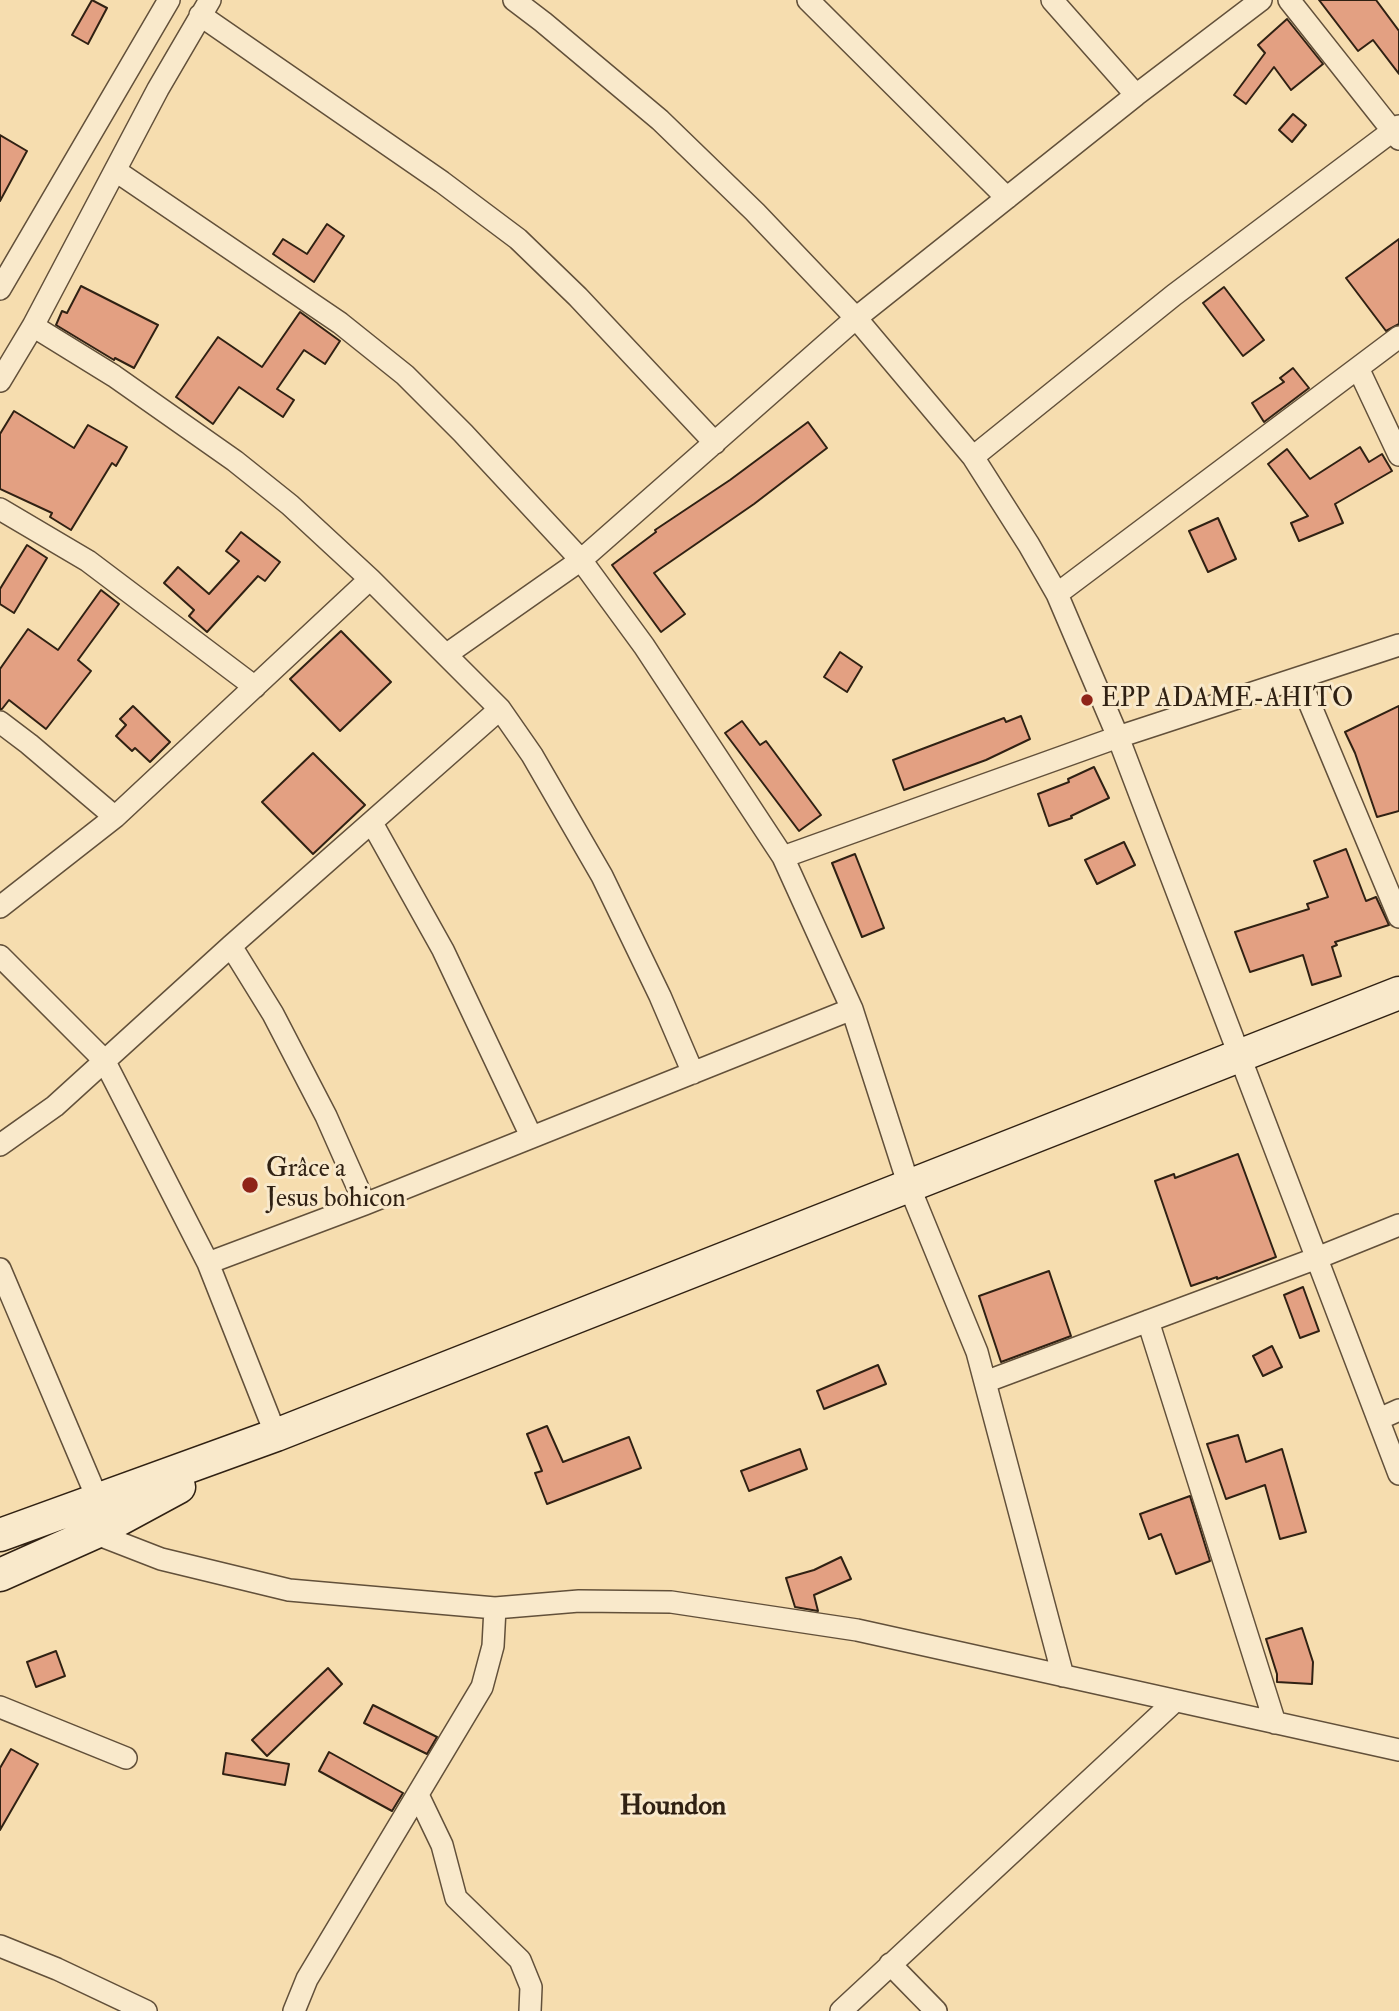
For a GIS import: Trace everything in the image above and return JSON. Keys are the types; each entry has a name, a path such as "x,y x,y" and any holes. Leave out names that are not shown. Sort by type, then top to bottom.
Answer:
{"main road":[{"path":"0,1535 276,1435 1399,993"},
{"path":"0,1575 94,1533 276,1435"}],"street":[{"path":"0,289 169,0"},
{"path":"514,0 660,120 755,212 856,318 973,457 1029,545 1057,594 1118,737 1399,1475"},
{"path":"808,0 1007,198"},
{"path":"1052,0 1136,95"},
{"path":"447,654 581,560 856,318 1136,95 1261,0"},
{"path":"973,457 1174,295 1397,132 1289,0"},
{"path":"0,381 33,326 205,8 518,239 578,297 715,443"},
{"path":"116,171 340,323 405,375 463,433 581,560 644,646 783,857 852,1009 909,1186 977,1352 1063,1676"},
{"path":"33,326 114,376 235,461 290,505 370,579 500,709 532,755 602,876 660,996 693,1073"},
{"path":"1057,594 1399,337"},
{"path":"1358,368 1399,455"},
{"path":"0,509 88,561 255,687"},
{"path":"0,907 115,817 370,579"},
{"path":"783,857 1118,737 1399,645"},
{"path":"1299,678 1399,917"},
{"path":"0,1145 55,1105 500,709"},
{"path":"0,722 115,817"},
{"path":"372,823 443,950 531,1136"},
{"path":"231,946 285,1037 326,1116 365,1205"},
{"path":"0,956 104,1060 208,1263 276,1435"},
{"path":"208,1263 365,1205 852,1009"},
{"path":"985,1382 1399,1225"},
{"path":"0,1269 98,1500"},
{"path":"1148,1321 1275,1723"},
{"path":"1379,1419 1399,1410"},
{"path":"94,1533 162,1559 289,1590 495,1608 579,1601 671,1602 857,1630 1399,1750"},
{"path":"294,2011 307,1979 482,1687 493,1646 495,1608"},
{"path":"841,2011 1175,1701"},
{"path":"0,1707 126,1758"},
{"path":"418,1795 442,1845 456,1898 520,1960 531,1987 530,2011"},
{"path":"0,1946 57,1969 146,2011"},
{"path":"890,1964 936,2011"}],"building":[{"path":"92,0 107,8 88,44 72,35"},
{"path":"1319,0 1376,0 1399,31 1399,74 1373,40 1358,51"},
{"path":"1287,19 1323,64 1291,90 1274,67 1246,104 1234,95 1265,53 1258,45"},
{"path":"1293,114 1306,125 1292,142 1279,130"},
{"path":"0,135 27,151 0,201"},
{"path":"327,224 344,236 314,282 273,254 283,239 307,254"},
{"path":"1399,239 1399,324 1386,331 1346,278"},
{"path":"81,286 158,325 134,368 115,358 114,360 56,325 62,311 67,313"},
{"path":"1224,287 1264,340 1243,356 1203,303"},
{"path":"300,312 340,341 325,364 304,350 277,389 294,400 283,417 239,387 213,424 176,397 218,337 262,367"},
{"path":"1293,368 1309,388 1264,422 1252,403 1284,382 1280,378"},
{"path":"14,411 74,448 88,425 127,447 116,466 112,463 71,530 50,517 52,513 0,489 0,434"},
{"path":"808,422 827,448 754,504 654,573 685,614 661,632 612,565 656,532 655,530 730,480"},
{"path":"1360,447 1369,462 1382,454 1392,471 1335,504 1343,523 1299,541 1291,523 1308,516 1268,464 1287,449 1310,479"},
{"path":"1218,518 1236,559 1208,572 1189,531"},
{"path":"241,532 280,562 265,581 258,576 207,632 189,616 194,610 164,583 178,567 209,594 239,561 226,551"},
{"path":"27,545 47,558 14,613 0,604 0,589"},
{"path":"101,590 119,604 78,660 91,671 46,729 9,700 0,709 0,669 28,629 58,650"},
{"path":"341,631 391,682 340,731 290,679"},
{"path":"840,652 862,667 847,692 824,677"},
{"path":"133,706 170,742 150,762 135,748 132,751 116,736 126,725 120,719"},
{"path":"1399,706 1399,811 1377,817 1345,732"},
{"path":"1021,716 1030,739 986,760 904,790 893,760 1004,718 1006,722"},
{"path":"742,721 760,745 766,741 821,815 799,831 725,733"},
{"path":"313,753 365,805 313,854 262,802"},
{"path":"1094,767 1109,798 1071,816 1072,818 1049,826 1038,794 1069,782 1068,779"},
{"path":"1124,842 1135,865 1097,884 1085,860"},
{"path":"1346,849 1366,901 1376,897 1389,925 1335,942 1337,945 1332,947 1341,976 1312,985 1303,955 1250,972 1235,932 1309,909 1307,904 1328,897 1314,861"},
{"path":"855,854 884,928 862,937 832,863"},
{"path":"1238,1154 1276,1257 1191,1286 1155,1181 1174,1174 1175,1178"},
{"path":"1049,1271 1071,1336 1001,1362 979,1296"},
{"path":"1303,1287 1319,1331 1300,1338 1284,1295"},
{"path":"1272,1346 1282,1367 1263,1376 1253,1356"},
{"path":"878,1365 886,1384 824,1409 817,1391"},
{"path":"547,1426 563,1462 629,1437 641,1468 547,1504 535,1473 542,1471 527,1434"},
{"path":"1238,1435 1246,1462 1282,1449 1306,1532 1280,1539 1265,1485 1226,1499 1207,1444"},
{"path":"800,1449 807,1469 749,1491 741,1471"},
{"path":"1190,1496 1210,1561 1176,1574 1161,1534 1149,1539 1140,1514"},
{"path":"841,1557 851,1579 814,1595 818,1611 795,1607 786,1578 814,1570"},
{"path":"1302,1628 1313,1662 1312,1684 1277,1682 1266,1639"},
{"path":"56,1651 65,1676 36,1687 27,1662"},
{"path":"328,1668 342,1684 267,1756 252,1740"},
{"path":"373,1705 437,1737 427,1754 364,1723"},
{"path":"11,1749 38,1764 0,1830 0,1768"},
{"path":"329,1752 403,1793 392,1811 319,1771"},
{"path":"226,1753 289,1764 285,1785 223,1774"}],"place":[{"name":"EPP ADAME-AHITO","path":"1087,700"},
{"name":"Grâce a Jesus bohicon","path":"250,1185"}],"district":[{"name":"Houndon","path":"673,1808"}]}
